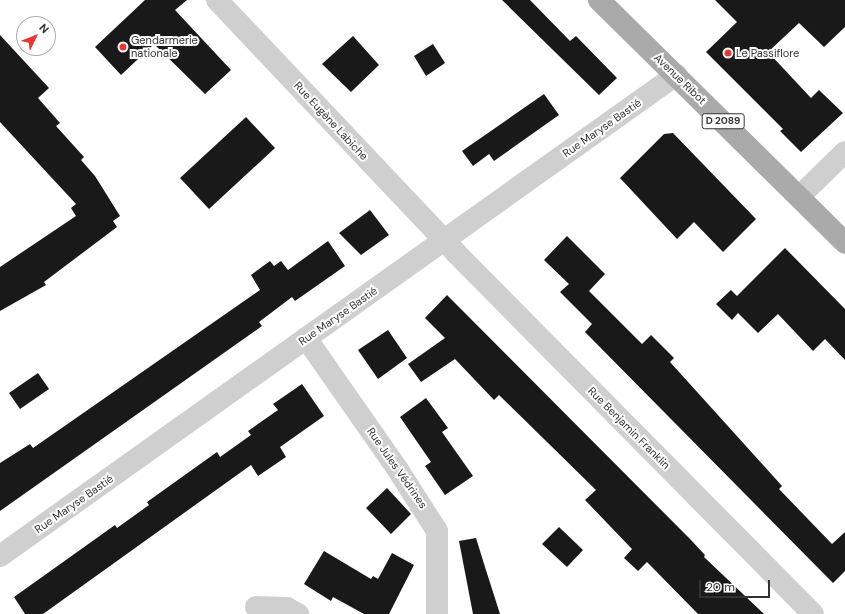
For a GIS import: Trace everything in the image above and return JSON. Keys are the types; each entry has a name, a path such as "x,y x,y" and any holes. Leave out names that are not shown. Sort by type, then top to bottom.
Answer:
{"main road":[{"name":"Avenue Ribot","path":"599,0 845,243"}],"street":[{"name":"Rue Eugène Labiche","path":"217,0 445,241"},
{"name":"Rue Maryse Bastié","path":"0,556 445,241 676,75"},
{"path":"799,197 845,152"},
{"name":"Rue Benjamin Franklin","path":"445,241 813,614"},
{"name":"Rue Jules Védrines","path":"306,338 398,470 437,531 437,614"},
{"path":"256,607 287,608 298,614"}],"building":[{"name":"Gendarmerie nationale","path":"145,0 187,0 175,10 231,70 205,94 154,44 121,75 95,47"},
{"path":"502,0 530,0 570,41 576,36 617,78 599,95"},
{"path":"715,0 845,0 845,27 824,47 799,23 768,52 811,98 819,90 843,113 801,152 780,131 783,129 706,52 737,22"},
{"path":"0,35 16,52 16,56 19,56 49,88 38,98 60,123 56,126 84,157 81,160 95,176 120,216 113,221 117,227 44,282 46,285 0,311 0,267 76,216 71,208 76,204 0,122"},
{"path":"353,36 379,65 351,92 322,64"},
{"path":"433,44 445,63 426,76 414,56"},
{"path":"544,94 559,115 494,161 489,154 473,166 462,151"},
{"path":"246,117 275,148 209,209 180,178"},
{"path":"673,133 756,219 723,252 694,222 677,239 620,178 664,134"},
{"path":"370,210 389,235 361,255 339,233"},
{"path":"567,236 605,274 589,291 642,344 651,335 674,358 670,362 782,486 779,489 832,544 845,532 845,571 833,583 585,332 592,324 560,292 569,284 544,260"},
{"path":"328,241 345,266 295,301 292,297 259,322 262,326 0,511 0,463 30,444 33,448 260,290 251,275 270,261 274,266 281,261 288,270"},
{"path":"785,248 845,309 845,360 825,339 813,351 778,314 758,333 738,313 732,320 716,304 731,290 737,296"},
{"path":"447,295 690,539 705,555 704,557 764,614 698,614 647,562 638,571 624,558 632,549 585,500 596,490 499,395 494,400 455,359 421,382 408,364 445,338 425,318"},
{"path":"388,330 407,358 378,379 358,350"},
{"path":"38,373 49,389 20,409 9,393"},
{"path":"302,384 324,416 280,447 286,457 258,476 251,465 43,614 25,614 14,597 115,525 117,528 149,505 147,502 217,452 220,457 251,435 248,431 278,410 273,404"},
{"path":"426,398 448,428 442,432 473,476 445,495 425,466 431,462 400,417"},
{"path":"387,488 411,514 391,534 366,508"},
{"path":"559,527 583,550 567,567 542,544"},
{"path":"476,538 500,614 473,614 459,541"},
{"path":"324,551 371,579 373,576 378,579 392,553 414,565 389,614 364,614 333,597 331,601 304,584"}],"place":[{"name":"Gendarmerie nationale","path":"123,47"},
{"name":"Le Passiflore","path":"728,53"}]}
